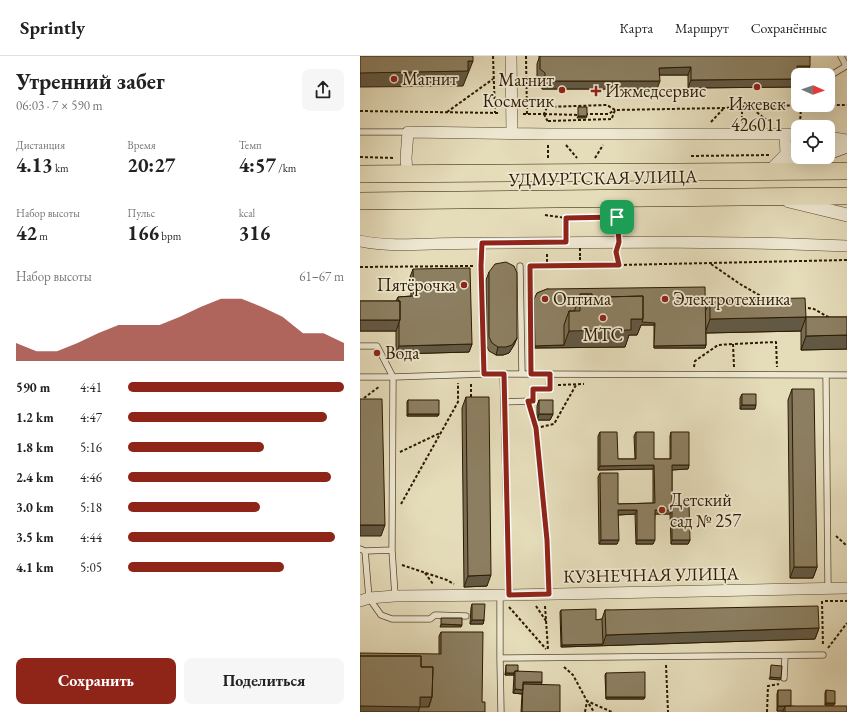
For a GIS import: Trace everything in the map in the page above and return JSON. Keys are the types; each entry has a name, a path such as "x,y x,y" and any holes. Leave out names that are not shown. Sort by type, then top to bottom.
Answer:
{"main road":[{"path":"835,149 847,145"},
{"path":"768,171 791,164"},
{"name":"УДМУРТСКАЯ УЛИЦА","path":"360,174 847,171"},
{"name":"УДМУРТСКАЯ УЛИЦА","path":"360,201 847,196"}],"street":[{"path":"511,56 512,134"},
{"path":"407,174 406,158 408,132 512,134 791,135"},
{"path":"768,171 786,154 785,135"},
{"path":"835,138 847,140"},
{"path":"770,196 847,215"},
{"path":"360,241 391,245 619,242 783,243 847,246"},
{"name":"КУЗНЕЧНАЯ УЛИЦА","path":"365,600 395,596 467,595 505,598 549,594 847,588"}],"lane":[{"path":"835,73 846,66 841,56"},
{"path":"360,132 408,132"},
{"path":"482,243 481,266 484,374"},
{"path":"520,266 522,374"},
{"path":"360,346 377,346 392,377 392,550 395,596"},
{"path":"360,377 471,374 847,375"},
{"path":"501,712 500,658 505,598 504,374"},
{"path":"504,402 533,401 533,389 550,389 550,374"},
{"path":"826,375 828,588"},
{"path":"392,550 363,550 365,600 380,615 392,619 430,620 435,615 466,616"},
{"path":"500,658 823,655"},
{"path":"784,678 785,656"}],"path":[{"path":"493,56 495,113"},
{"path":"526,56 527,115 608,114 615,110 791,106"},
{"path":"446,112 494,79"},
{"path":"544,114 548,107 607,105 615,110"},
{"path":"835,105 847,105"},
{"path":"742,106 743,135"},
{"path":"748,106 785,135"},
{"path":"360,110 512,113"},
{"path":"548,120 612,119"},
{"path":"580,265 580,248 566,242 566,218 617,217 619,242 616,252 619,265"},
{"path":"547,252 547,266"},
{"path":"520,266 847,260"},
{"path":"710,263 740,284 766,299"},
{"path":"360,267 481,266"},
{"path":"530,266 531,304"},
{"path":"800,307 814,309 833,319"},
{"path":"692,374 695,360 718,345 776,342 777,375"},
{"path":"733,344 734,375"},
{"path":"471,374 471,402"},
{"path":"392,521 458,402 459,375"},
{"path":"360,401 392,377"},
{"path":"536,428 554,424 576,384"},
{"path":"528,401 536,428 547,540 549,594"},
{"path":"458,402 464,402"},
{"path":"392,456 441,433"},
{"path":"393,562 447,580 458,586 467,595"},
{"path":"505,598 549,652"},
{"path":"822,601 823,655"},
{"path":"823,655 847,623"},
{"path":"665,657 668,712"},
{"path":"767,712 768,686 783,683 784,678"},
{"path":"585,712 586,701 612,712"}],"building":[{"path":"360,56 473,56 473,61 468,61 468,71 360,73"},
{"path":"540,56 810,56 810,66 797,66 797,68 791,68 791,79 691,80 691,67 659,68 660,81 545,81 545,73 540,69"},
{"path":"578,107 587,107 587,116 578,116"},
{"path":"506,262 514,266 517,273 517,338 512,345 498,347 492,343 489,337 489,272 495,264"},
{"path":"470,268 472,344 399,346 400,301 398,301 398,297 414,296 413,269"},
{"path":"705,287 706,345 654,346 655,323 642,322 643,296 604,297 603,300 593,300 592,294 580,294 575,311 569,311 564,325 564,345 535,346 534,299 537,293 547,289"},
{"path":"580,294 592,294 593,300 604,300 604,297 643,296 643,319 631,319 631,330 569,331 569,311 580,311"},
{"path":"805,298 806,317 710,319 710,300"},
{"path":"360,301 400,301 400,320 360,320"},
{"path":"806,317 847,317 847,335 806,336"},
{"path":"792,389 814,389 817,567 794,567"},
{"path":"742,394 756,394 756,405 742,405"},
{"path":"466,397 489,397 491,575 468,576"},
{"path":"360,399 382,399 385,525 360,525"},
{"path":"408,400 439,400 439,414 408,414"},
{"path":"539,400 553,400 553,414 539,414"},
{"path":"600,432 617,432 618,459 636,459 636,432 654,432 654,459 671,459 671,432 689,432 689,465 672,465 672,504 689,503 690,540 672,540 672,510 655,510 655,540 637,540 637,510 618,510 619,540 601,540 600,473 618,473 618,504 655,503 654,465 600,466"},
{"path":"472,604 485,604 484,620 472,620"},
{"path":"818,606 819,628 606,635 605,610"},
{"path":"596,609 596,620 602,619 603,644 562,645 561,610"},
{"path":"441,618 462,618 462,625 441,624"},
{"path":"441,632 483,632 482,702 485,702 485,712 418,712 420,707 429,707 432,697 433,667 421,667 421,656 360,656 360,653 441,654"},
{"path":"360,656 421,656 421,667 433,667 432,697 420,697 420,707 360,706"},
{"path":"506,665 518,665 518,671 515,671 514,673 506,673"},
{"path":"771,665 782,666 781,678 770,677"},
{"path":"515,671 542,672 542,682 523,682 523,690 515,689"},
{"path":"645,672 645,697 606,697 606,673"},
{"path":"523,684 560,685 560,712 522,712"},
{"path":"778,690 791,690 791,706 778,706"},
{"path":"826,690 835,691 835,703 826,703"},
{"path":"785,706 847,706 847,712 785,712"}],"place":[{"name":"Магнит","path":"394,79"},
{"name":"Ижевск 426011","path":"757,87"},
{"name":"Магнит Косметик","path":"562,90"},
{"name":"Ижмедсервис","path":"596,91"},
{"name":"Пятёрочка","path":"464,285"},
{"name":"Оптима","path":"545,299"},
{"name":"Электротехника","path":"665,299"},
{"name":"МТС","path":"603,318"},
{"name":"Вода","path":"377,353"},
{"name":"Детский сад № 257","path":"662,510"}],"route":[{"path":"617,217 619,242 616,252 619,265 530,266 531,374 550,374 550,389 533,389 533,401 528,401 536,428 547,540 549,594 509,595 504,374 484,374 481,266 482,243 566,242 566,218 617,217"}]}
